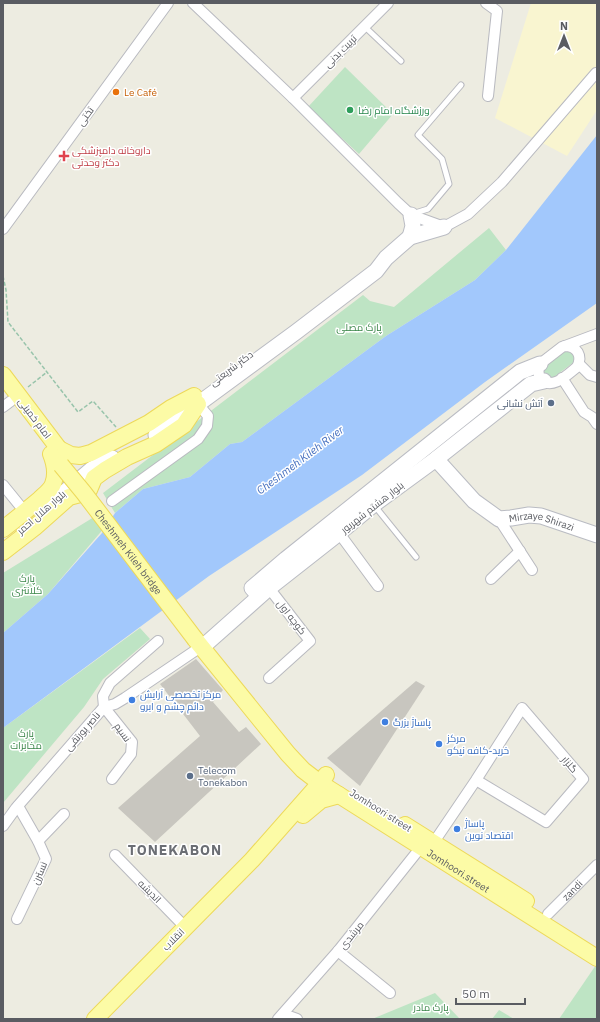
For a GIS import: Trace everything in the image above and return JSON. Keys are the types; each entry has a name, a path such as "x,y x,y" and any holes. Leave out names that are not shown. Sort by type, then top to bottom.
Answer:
{"main road":[{"name":"امام خمینی","path":"3,375 9,399 70,471"},
{"path":"3,552 34,528 69,497 72,455 80,456 91,453 149,424 171,408 196,400"},
{"path":"3,529 25,512 53,485 56,474 55,465 94,478 104,470 127,457 156,444 184,424 196,400"},
{"name":"Cheshmeh Kileh bridge","path":"70,471 201,641"},
{"name":"Jomhoori street","path":"201,641 288,754 303,770 347,788 427,845 548,914 597,945"},
{"name":"Jomhoori.street","path":"323,779 339,795 427,845 597,958"},
{"name":"انقلاب","path":"100,1017 185,927 252,860 323,779"},
{"name":"انقلاب","path":"252,860 321,800 339,795"}],"street":[{"name":"تختی","path":"3,229 168,3"},
{"path":"193,3 293,98 411,215 444,227 468,214 502,182 596,73"},
{"name":"تربیت بدنی","path":"293,98 388,3"},
{"path":"486,3 497,11 488,96"},
{"path":"410,237 413,226 411,215"},
{"name":"دکتر شریعتی","path":"70,471 148,433 171,418 292,328 371,262 386,258 410,237 444,227"},
{"path":"565,346 571,346 578,352 580,358 579,364 555,383 548,383 544,381 540,377 538,370 540,364 562,347 597,334"},
{"name":"بلوار هشتم شهریور","path":"260,591 286,559 520,372 540,364"},
{"path":"579,364 590,375 597,378"},
{"path":"562,378 584,412 592,417 597,424"},
{"name":"بلوار هشتم شهریور","path":"201,641 260,591 339,534 373,505 436,459 531,384 544,381"},
{"path":"112,501 198,439 207,426 208,416 196,400"},
{"name":"Mirzaye Shirazi","path":"436,459 474,501 499,519 529,515 541,516 597,535"},
{"name":"بلوار هلال احمر","path":"3,536 31,515 70,471"},
{"name":"بلوار هلال احمر","path":"3,544 35,519 70,471"},
{"path":"3,485 25,512"},
{"path":"499,519 532,570"},
{"path":"339,534 378,586"},
{"path":"491,579 520,551"},
{"name":"کوچه اول","path":"260,591 310,641 269,678"},
{"path":"104,707 103,696 110,683 158,641"},
{"name":"ناصر پورتقی","path":"3,826 18,806 104,707 115,704 125,698 201,641"},
{"name":"نسیم","path":"104,707 132,742 131,754 112,779"},
{"name":"گلزار","path":"427,845 476,780 522,708 583,779 546,822 476,780"},
{"name":"نسترن","path":"17,919 46,859 18,806"},
{"path":"38,842 64,814"},
{"name":"مرشدی","path":"280,1017 338,951 427,845"},
{"name":"اندیشه","path":"115,856 185,927"},
{"name":"zandi","path":"548,914 597,865"},
{"path":"338,951 390,993"},
{"path":"280,1017 297,1019"}],"lane":[{"path":"364,26 401,61"},
{"path":"411,215 428,209 449,184 442,160 418,135 461,85"},
{"path":"373,505 416,557"}],"path":[{"path":"3,276 6,290 8,322 78,412 93,401 124,436"},
{"path":"9,399 47,372"}],"green space":[{"name":"ورزشگاه امام رضا","path":"345,67 393,114 359,154 308,107"},
{"name":"پارک مصلی","path":"489,228 506,250 475,280 386,336 242,442 230,444 190,477 143,489 115,513 103,493 363,295 370,301 394,307"},
{"path":"566,350 574,353 574,362 554,377 547,377 543,372 545,366"},
{"name":"پارک کلانتری","path":"94,517 105,527 48,594 3,633 3,573"},
{"name":"پارک مخابرات","path":"140,628 150,639 103,679 84,707 3,803 3,728"},
{"path":"596,965 597,1019 559,1019"},
{"name":"پارک مادر","path":"435,993 460,1019 372,1019"},
{"path":"499,1010 514,1019 492,1019"}],"sand":[{"path":"531,3 597,3 597,110 567,156 495,118"}],"water":[{"name":"Cheshmeh Kileh River","path":"597,135 597,303 485,382 362,475 209,576 3,728 3,633 48,594 102,533 115,513 143,489 190,477 230,444 242,442 386,336 475,280 506,250"}],"building":[{"name":"Telecom Tonekabon","path":"196,659 223,690 213,702 239,732 246,727 261,744 155,842 118,808 200,736 160,684"},
{"name":"پاساژ بزرگ","path":"416,681 425,686 360,786 327,758"}],"place":[{"name":"Le Café","path":"116,92"},
{"name":"ورزشگاه امام رضا","path":"350,110"},
{"name":"داروخانه دامپزشکی دکتر وحدتی","path":"64,156"},
{"name":"آتش نشانی","path":"551,403"},
{"name":"مرکز تخصصی آرایش دائم چشم و ابرو","path":"132,700"},
{"name":"پاساژ بزرگ","path":"385,722"},
{"name":"مرکز خرید-کافه نیکو","path":"439,744"},
{"name":"Telecom Tonekabon","path":"190,776"},
{"name":"پاساژ اقتصاد نوین","path":"457,829"}],"district":[{"name":"TONEKABON","path":"175,850"}]}
